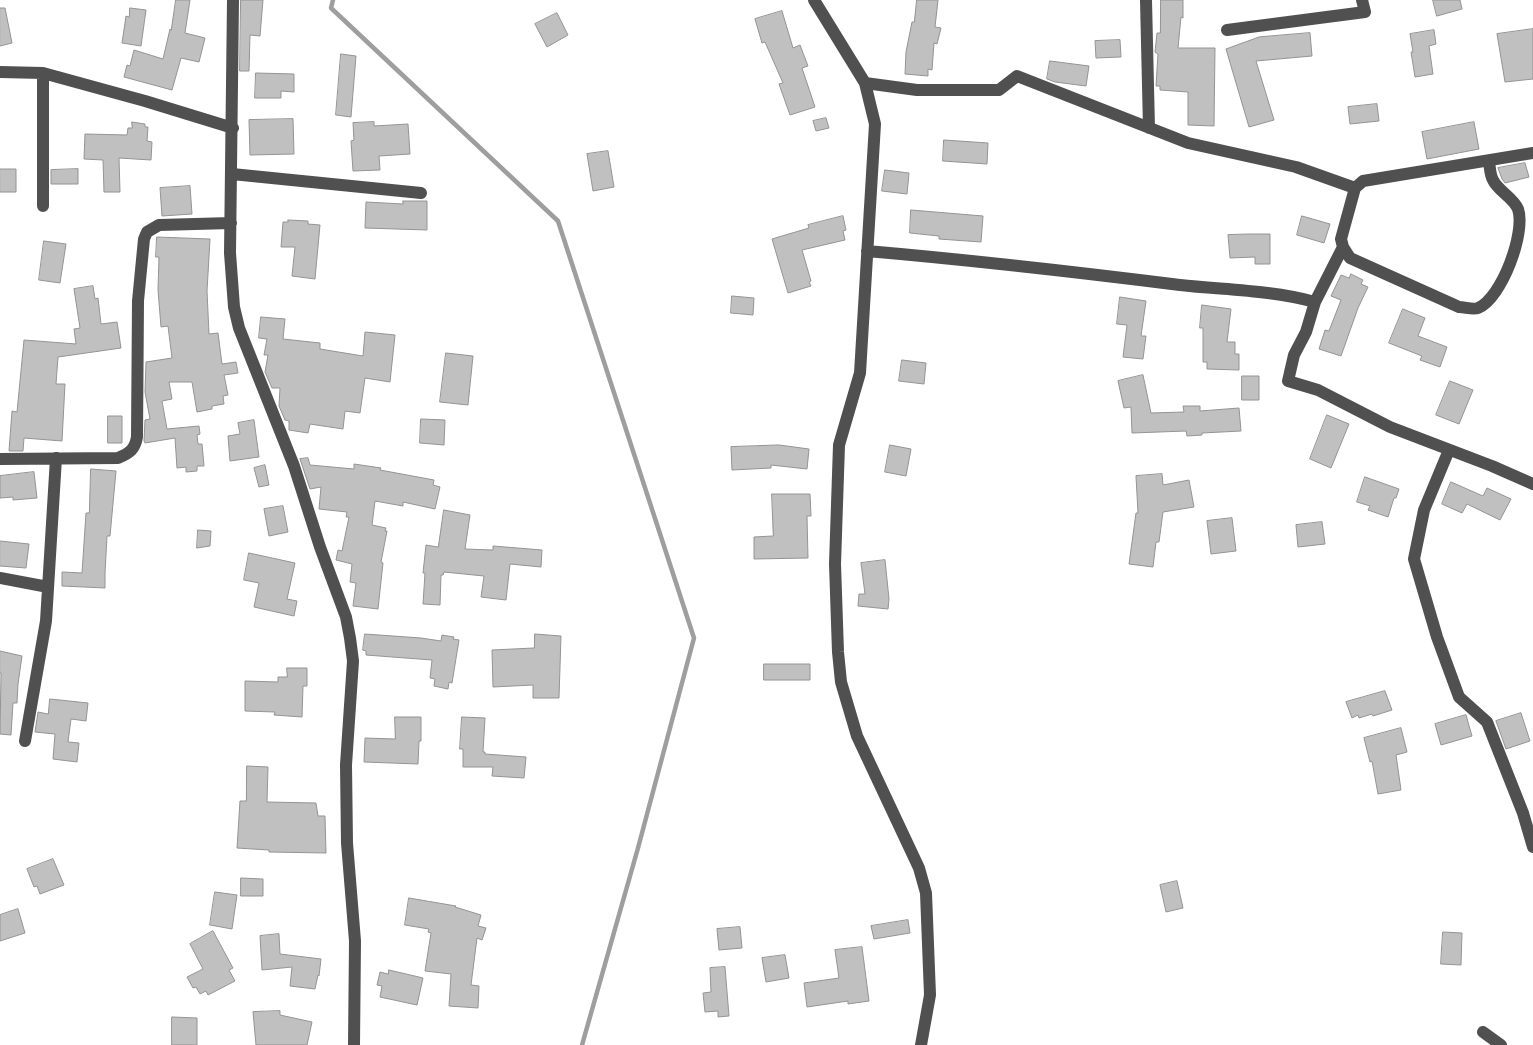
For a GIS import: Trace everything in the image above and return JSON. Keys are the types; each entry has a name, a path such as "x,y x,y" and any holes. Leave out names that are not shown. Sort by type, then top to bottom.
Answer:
{"street":[{"path":"233,0 233,128 230,253 234,308 239,328 294,466 320,547 346,617 353,661 346,765 347,843 355,941 354,1045"},
{"path":"814,0 864,83 875,124 860,373 839,445 835,564 838,652 841,682 857,736 919,868 926,893 930,995 921,1045"},
{"path":"1146,0 1149,128"},
{"path":"1227,30 1365,12 1362,0"},
{"path":"0,72 43,73 233,128"},
{"path":"43,73 43,206"},
{"path":"864,83 917,90 999,90 1017,76 1188,143 1296,167 1355,188"},
{"path":"1488,162 1493,181 1517,208 1520,218 1517,237 1505,278 1496,292 1483,305 1476,309 1459,306 1350,258 1343,247 1341,239 1355,188 1363,181 1488,162 1533,153"},
{"path":"232,174 421,193"},
{"path":"0,459 118,458 129,454 135,446 137,437 138,301 144,239 147,232 159,225 231,223"},
{"path":"1343,247 1315,302 1306,332 1294,355 1288,381 1318,390 1390,427 1492,466 1533,484"},
{"path":"867,251 1050,268 1091,275 1292,296 1315,302"},
{"path":"1449,450 1424,510 1414,559 1437,637 1459,697 1487,722 1523,813 1533,847"},
{"path":"25,741 46,621 56,458"},
{"path":"0,578 48,587"},
{"path":"1483,1032 1501,1045"}],"building":[{"path":"176,0 190,0 185,33 205,38 199,62 181,58 172,90 124,77 127,65 130,66 134,50 163,59 171,30"},
{"path":"241,0 263,0 260,36 250,35 249,71 240,71"},
{"path":"917,0 938,0 935,27 941,28 937,44 934,43 932,70 928,69 928,76 905,74 906,52 912,22 914,22"},
{"path":"1161,0 1183,0 1183,18 1181,17 1178,48 1215,48 1214,126 1188,125 1188,92 1160,90 1160,86 1156,86 1158,54 1155,52 1157,33 1160,33"},
{"path":"1433,0 1460,0 1462,9 1437,16"},
{"path":"0,8 5,8 12,43 0,46"},
{"path":"130,8 146,10 141,46 122,43 126,16 129,17"},
{"path":"782,11 793,48 800,45 808,66 802,68 815,107 790,115 779,84 783,83 765,42 762,43 755,19"},
{"path":"557,13 568,35 547,47 535,24"},
{"path":"1533,29 1533,79 1505,82 1497,34"},
{"path":"1434,30 1436,44 1429,46 1433,74 1415,77 1410,34"},
{"path":"1310,33 1312,56 1256,61 1274,120 1249,127 1226,49 1259,37"},
{"path":"1120,40 1121,57 1096,58 1095,41"},
{"path":"341,54 356,56 351,117 336,115"},
{"path":"1050,61 1089,66 1086,86 1055,82 1047,79"},
{"path":"256,73 294,74 294,92 281,91 281,98 255,98"},
{"path":"1377,104 1379,121 1350,124 1348,107"},
{"path":"826,118 829,128 816,131 813,121"},
{"path":"293,119 294,154 250,155 249,120"},
{"path":"132,122 145,124 145,127 148,127 147,141 152,142 151,160 119,158 120,192 104,192 103,160 84,159 85,134 127,135 128,128 132,128"},
{"path":"374,122 374,126 408,124 410,154 379,156 380,170 353,171 351,141 354,140 353,123"},
{"path":"1474,122 1479,149 1427,159 1422,132"},
{"path":"944,140 988,143 987,164 943,161"},
{"path":"608,151 614,187 593,191 587,154"},
{"path":"1525,163 1529,177 1505,183 1498,168"},
{"path":"0,169 16,169 16,192 0,192"},
{"path":"78,169 78,184 51,184 51,170"},
{"path":"885,170 909,173 907,194 882,191"},
{"path":"190,186 192,214 162,216 160,188"},
{"path":"403,201 427,201 427,230 365,228 366,202 403,204"},
{"path":"911,210 983,216 981,242 939,239 939,236 910,233"},
{"path":"843,216 846,230 843,231 845,240 802,250 811,286 788,293 772,239 809,228 808,225"},
{"path":"1302,216 1330,224 1324,243 1297,235"},
{"path":"288,220 308,221 308,224 320,225 315,279 292,276 295,247 281,247 283,222 288,222"},
{"path":"1270,234 1270,264 1255,264 1255,257 1230,258 1228,235"},
{"path":"157,237 210,239 207,291 209,334 218,333 222,364 236,362 238,373 224,375 228,395 223,396 224,404 197,412 192,382 169,382 172,399 162,401 167,429 199,426 198,444 202,444 204,466 197,466 197,471 186,472 186,467 177,468 175,438 145,443 144,441 145,420 150,419 145,392 146,362 172,358 168,326 161,327 158,290 159,257 156,257"},
{"path":"44,241 66,244 60,283 39,280"},
{"path":"1351,274 1363,280 1361,284 1368,287 1358,308 1341,356 1319,349 1325,330 1329,331 1341,300 1331,296 1341,275 1349,278"},
{"path":"93,286 95,299 98,298 101,324 117,322 121,348 58,357 56,384 65,384 62,441 24,438 23,451 9,451 12,411 17,412 24,340 76,344 74,329 80,328 74,289"},
{"path":"732,296 754,298 753,315 731,313"},
{"path":"1120,297 1146,301 1141,336 1146,336 1143,359 1123,357 1127,325 1117,324"},
{"path":"1202,305 1231,309 1227,342 1235,342 1235,354 1239,354 1239,370 1207,369 1207,362 1203,362 1203,328 1200,328"},
{"path":"1403,309 1425,318 1418,336 1447,347 1440,367 1420,360 1422,356 1389,343"},
{"path":"261,317 285,319 283,339 320,343 320,349 363,356 365,332 395,335 390,382 365,378 360,413 345,411 343,429 310,424 308,433 289,430 289,421 285,420 279,406 280,388 272,388 265,372 268,355 264,355 267,339 259,338"},
{"path":"446,353 473,356 468,405 440,402"},
{"path":"902,360 926,363 924,384 899,381"},
{"path":"1143,375 1151,413 1184,412 1183,406 1200,406 1200,411 1239,408 1241,431 1202,433 1202,435 1187,436 1186,431 1132,433 1131,407 1124,408 1118,381"},
{"path":"1242,376 1259,376 1259,400 1242,400"},
{"path":"1450,381 1473,390 1459,424 1436,415"},
{"path":"1327,415 1349,424 1331,468 1310,459"},
{"path":"108,416 122,416 122,443 108,443"},
{"path":"421,419 445,420 444,445 420,443"},
{"path":"254,420 259,457 230,461 228,436 240,434 238,423"},
{"path":"779,445 809,449 807,469 771,465 771,468 732,470 731,447"},
{"path":"890,445 911,449 906,476 885,472"},
{"path":"308,458 310,465 354,469 354,464 381,468 380,470 434,480 433,485 440,487 435,509 403,502 403,506 375,501 372,525 386,528 385,531 387,531 381,562 383,563 378,609 353,606 356,583 350,582 352,564 336,560 338,550 342,551 349,517 346,517 347,512 319,509 321,487 310,489 300,459"},
{"path":"265,465 269,485 259,487 254,468"},
{"path":"91,469 116,471 110,536 107,536 105,588 62,586 62,572 82,573 86,513 89,513"},
{"path":"34,472 37,498 13,500 13,497 0,498 0,476"},
{"path":"1162,474 1163,485 1189,480 1194,507 1163,512 1159,542 1156,542 1153,567 1129,564 1136,513 1138,513 1136,476"},
{"path":"1365,477 1399,489 1388,517 1368,510 1370,506 1357,502"},
{"path":"1451,482 1483,496 1487,488 1511,499 1500,520 1467,504 1462,513 1442,504"},
{"path":"772,494 810,494 811,516 807,516 808,558 754,559 754,537 773,536"},
{"path":"283,506 288,532 269,536 264,509"},
{"path":"444,510 470,515 465,549 493,550 493,546 542,550 541,567 510,564 506,600 481,597 484,576 444,572 441,575 440,605 423,604 425,573 423,573 426,545 438,547"},
{"path":"1232,518 1236,551 1211,554 1207,521"},
{"path":"1322,522 1325,544 1298,547 1296,525"},
{"path":"198,530 211,531 210,546 197,548"},
{"path":"0,541 29,544 26,568 0,566"},
{"path":"249,553 295,563 287,599 297,601 294,616 254,607 259,583 244,580"},
{"path":"885,560 889,599 888,609 858,606 859,594 865,594 861,563"},
{"path":"365,634 441,641 442,635 454,637 453,639 459,640 452,683 449,682 448,689 434,686 435,679 430,678 432,660 366,655 366,651 363,650"},
{"path":"535,634 561,636 559,698 533,698 533,685 493,687 492,650 534,648"},
{"path":"0,651 22,656 17,703 13,703 11,735 0,734"},
{"path":"764,664 810,664 810,680 764,680"},
{"path":"287,668 307,668 307,686 303,686 302,717 274,715 275,712 245,711 245,681 278,682 278,677 287,677"},
{"path":"1385,691 1392,710 1373,716 1372,714 1359,718 1358,715 1352,718 1346,702"},
{"path":"50,699 88,703 86,721 71,719 68,742 79,743 77,762 53,759 55,734 35,732 38,712 48,714"},
{"path":"1521,713 1530,741 1506,749 1496,721"},
{"path":"1466,715 1472,736 1441,745 1435,724"},
{"path":"395,717 421,717 421,741 419,741 418,764 364,762 365,738 395,739"},
{"path":"462,717 485,718 483,752 485,754 526,757 524,778 492,776 493,767 463,767 463,749 460,749"},
{"path":"1401,728 1407,752 1396,755 1401,790 1378,794 1372,761 1370,762 1364,738"},
{"path":"247,766 268,767 267,802 316,803 318,816 325,816 326,853 269,852 269,850 237,848 240,801 246,801"},
{"path":"53,859 64,885 40,894 37,886 34,887 27,869"},
{"path":"241,878 263,879 263,896 241,896"},
{"path":"1177,881 1183,908 1166,912 1160,885"},
{"path":"215,892 237,895 232,929 210,925"},
{"path":"409,898 456,906 481,915 478,926 486,928 482,940 477,938 471,985 479,986 478,1008 449,1006 451,974 425,971 431,933 428,932 429,929 405,925"},
{"path":"18,909 25,933 0,941 0,915"},
{"path":"908,920 910,933 874,939 871,926"},
{"path":"740,927 742,948 719,950 717,929"},
{"path":"213,931 233,968 229,970 235,981 208,995 206,991 200,994 196,987 193,988 187,977 203,969 190,944"},
{"path":"1443,932 1462,933 1461,965 1441,964"},
{"path":"279,934 280,954 321,959 315,989 290,986 292,967 262,970 260,936"},
{"path":"862,947 869,1001 848,1004 848,1001 807,1007 804,983 839,978 835,950"},
{"path":"785,955 789,978 766,982 762,958"},
{"path":"725,967 729,1016 718,1017 718,1011 705,1012 703,993 711,992 710,968"},
{"path":"389,970 423,978 417,1005 380,997 382,986 377,985 380,972 388,974"},
{"path":"280,1011 280,1015 312,1022 307,1045 256,1045 253,1012"},
{"path":"172,1017 197,1018 197,1045 172,1045"}],"waterway":[{"path":"333,0 331,8 558,221 694,638 638,848 582,1045"}]}
